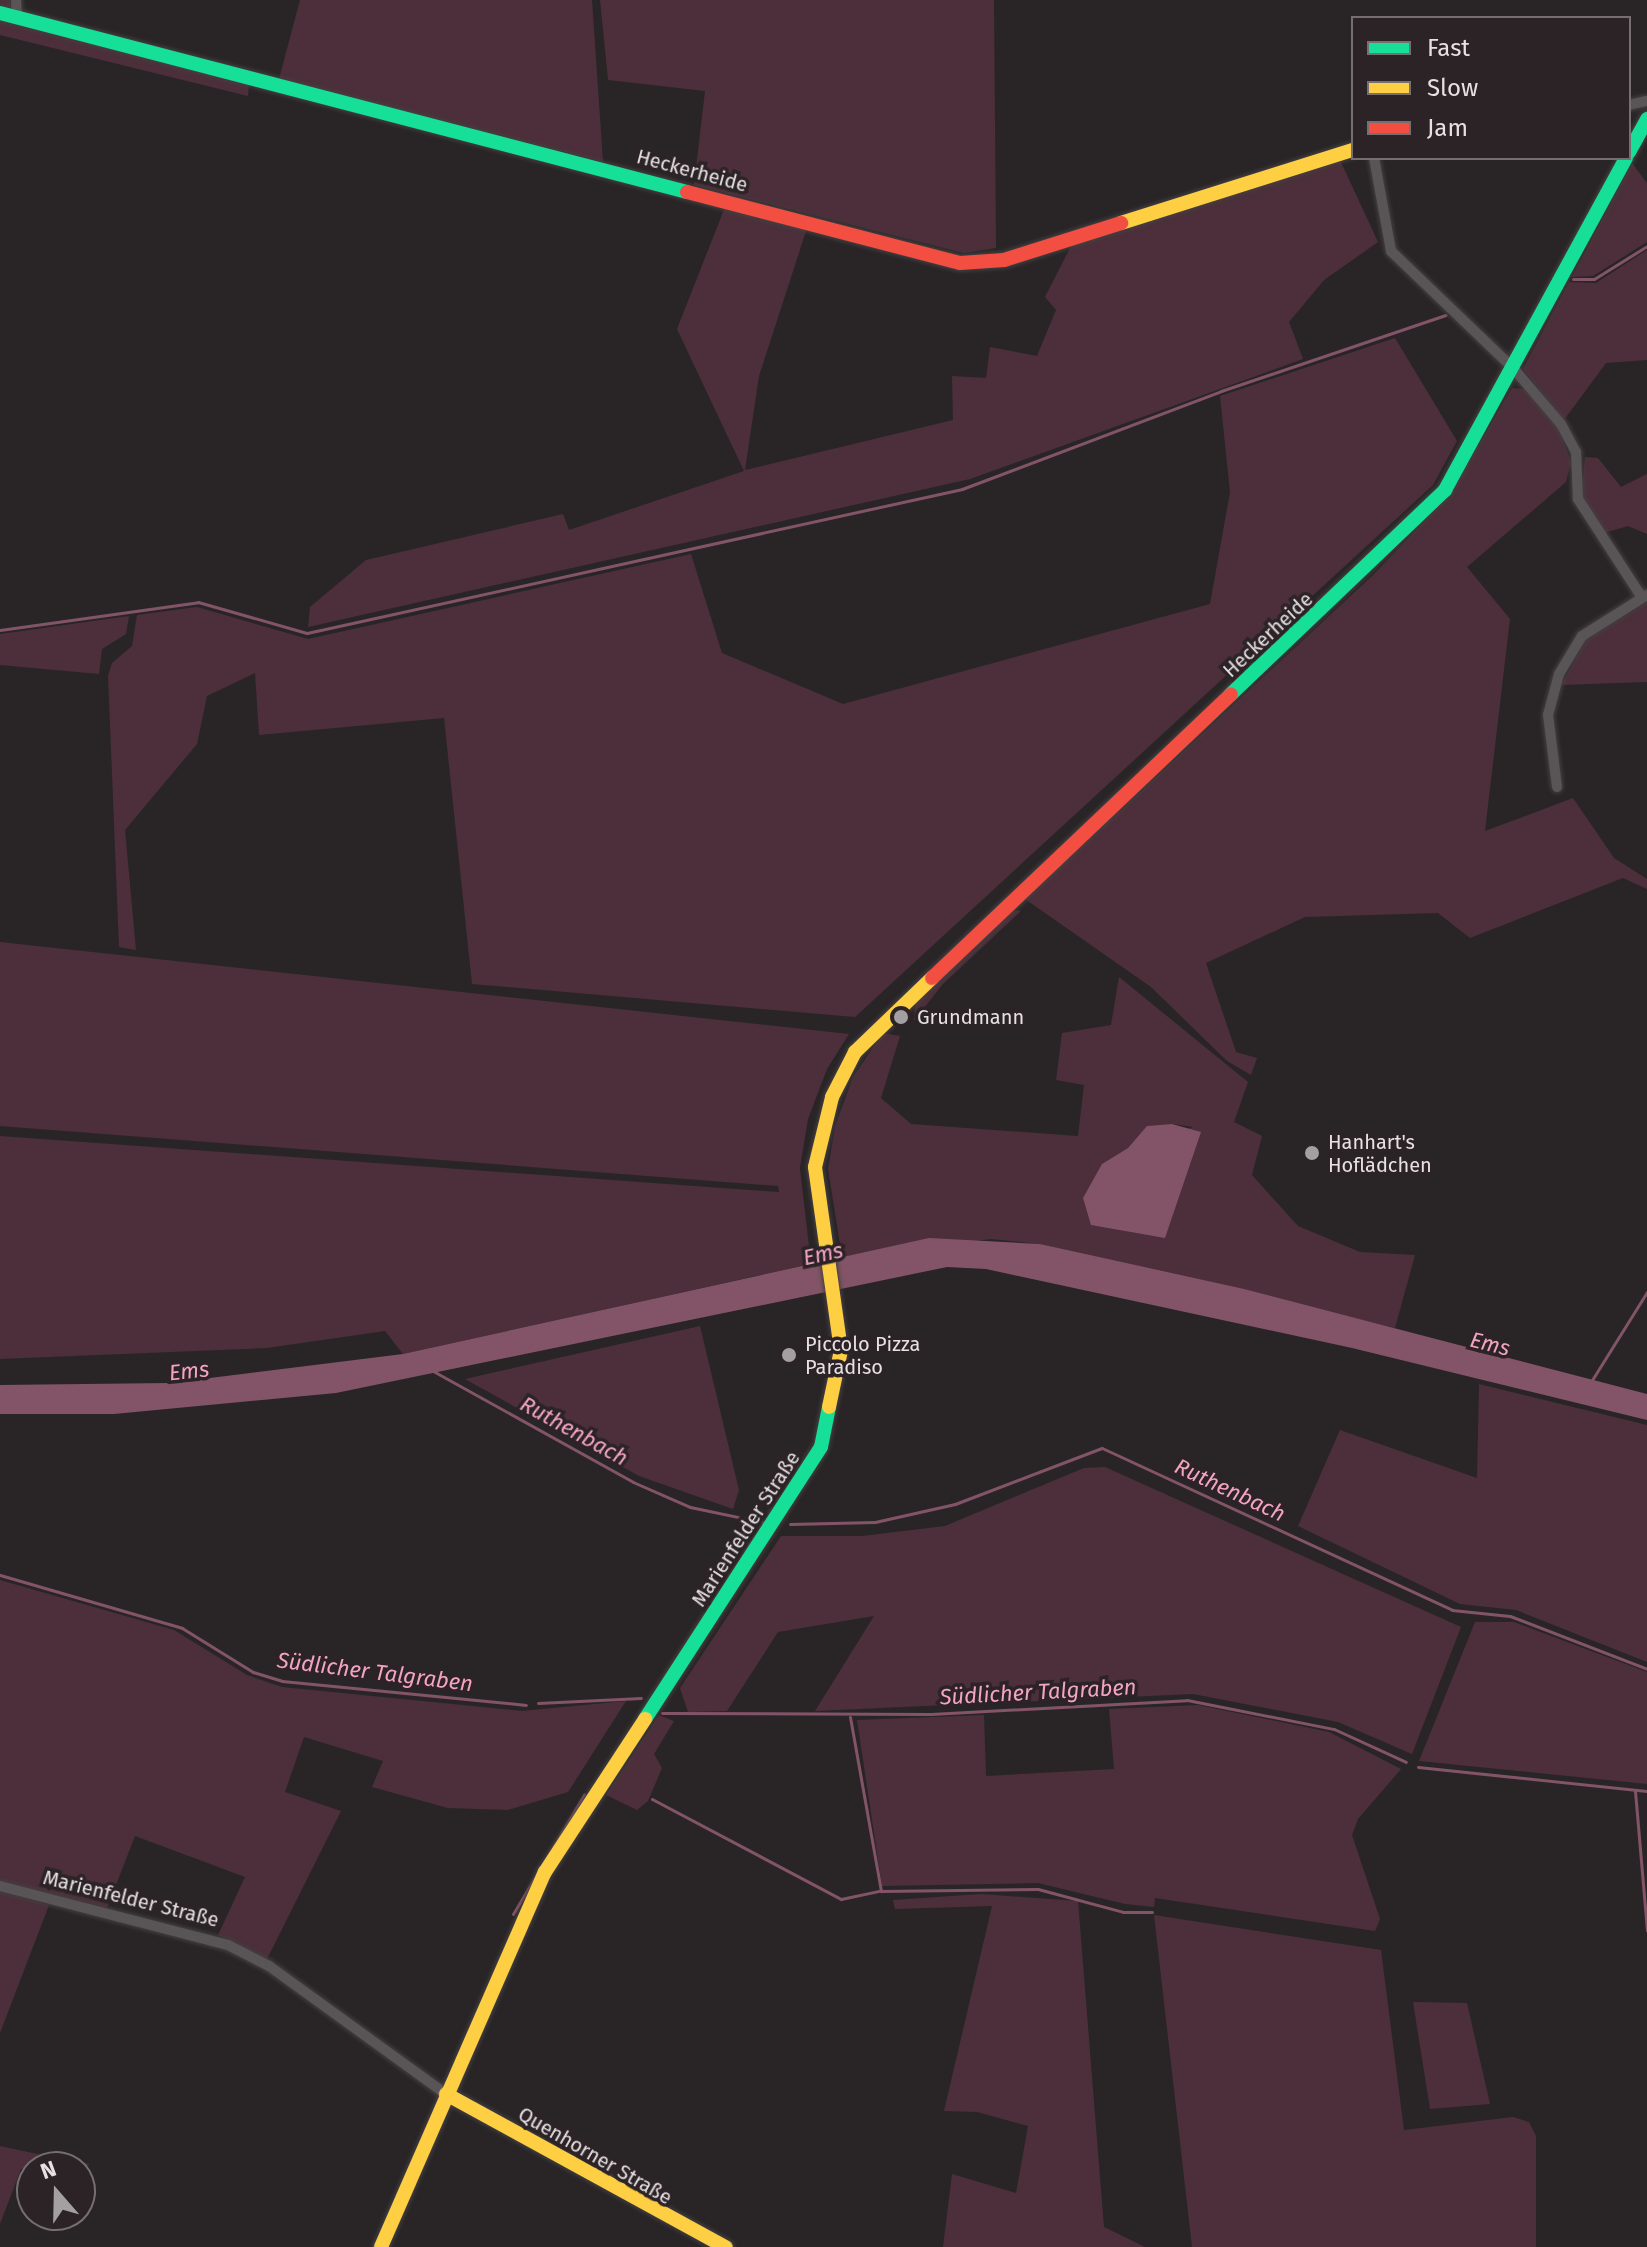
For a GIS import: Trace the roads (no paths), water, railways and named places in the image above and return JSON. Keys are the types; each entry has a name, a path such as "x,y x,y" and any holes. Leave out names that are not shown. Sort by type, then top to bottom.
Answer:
{"main road":[{"name":"Heckerheide","path":"0,13 960,263 1004,260 1351,151"},
{"path":"1631,148 1647,119"},
{"name":"Heckerheide","path":"1011,899 1445,490 1514,369 1625,160"},
{"name":"Marienfelder Straße","path":"381,2247 545,1872 746,1569 821,1447 840,1366 836,1301 824,1251 815,1167 842,1074 880,1023 1011,899"},
{"name":"Quenhorner Straße","path":"446,2094 663,2218 726,2247"}],"street":[{"path":"16,0 17,17"},
{"path":"1374,160 1391,251 1514,369 1567,435 1576,452 1578,499 1644,595 1582,636 1559,674 1548,715 1557,787"},
{"name":"Marienfelder Straße","path":"0,1886 228,1945 269,1966 446,2094"}],"waterway":[{"path":"1573,279 1594,279 1647,246"},
{"path":"0,630 198,602 307,633 962,489 1221,391 1446,315"},
{"path":"1592,1380 1647,1292"},
{"name":"Ruthenbach","path":"433,1371 633,1482 690,1507 762,1522"},
{"name":"Ruthenbach","path":"790,1524 875,1522 955,1504 1102,1448 1452,1610 1510,1616 1647,1669"},
{"name":"Südlicher Talgraben","path":"0,1575 182,1628 253,1672 282,1681 526,1705"},
{"name":"Südlicher Talgraben","path":"538,1703 641,1698"},
{"name":"Südlicher Talgraben","path":"662,1713 931,1714 1187,1700 1334,1729 1406,1762"},
{"path":"850,1717 881,1891 1038,1889 1123,1912 1152,1912"},
{"name":"Südlicher Talgraben","path":"1418,1767 1647,1791"},
{"path":"1635,1791 1647,1930"},
{"path":"513,1914 584,1795"},
{"path":"652,1799 841,1899 879,1891"}],"place":[{"name":"Grundmann","path":"901,1017"},
{"name":"Hanhart's Hoflädchen","path":"1312,1153"},
{"name":"Piccolo Pizza Paradiso","path":"789,1355"}],"water label":[{"name":"Ems","path":"823,1254"},
{"name":"Ems","path":"1490,1344"},
{"name":"Ems","path":"189,1371"}]}
